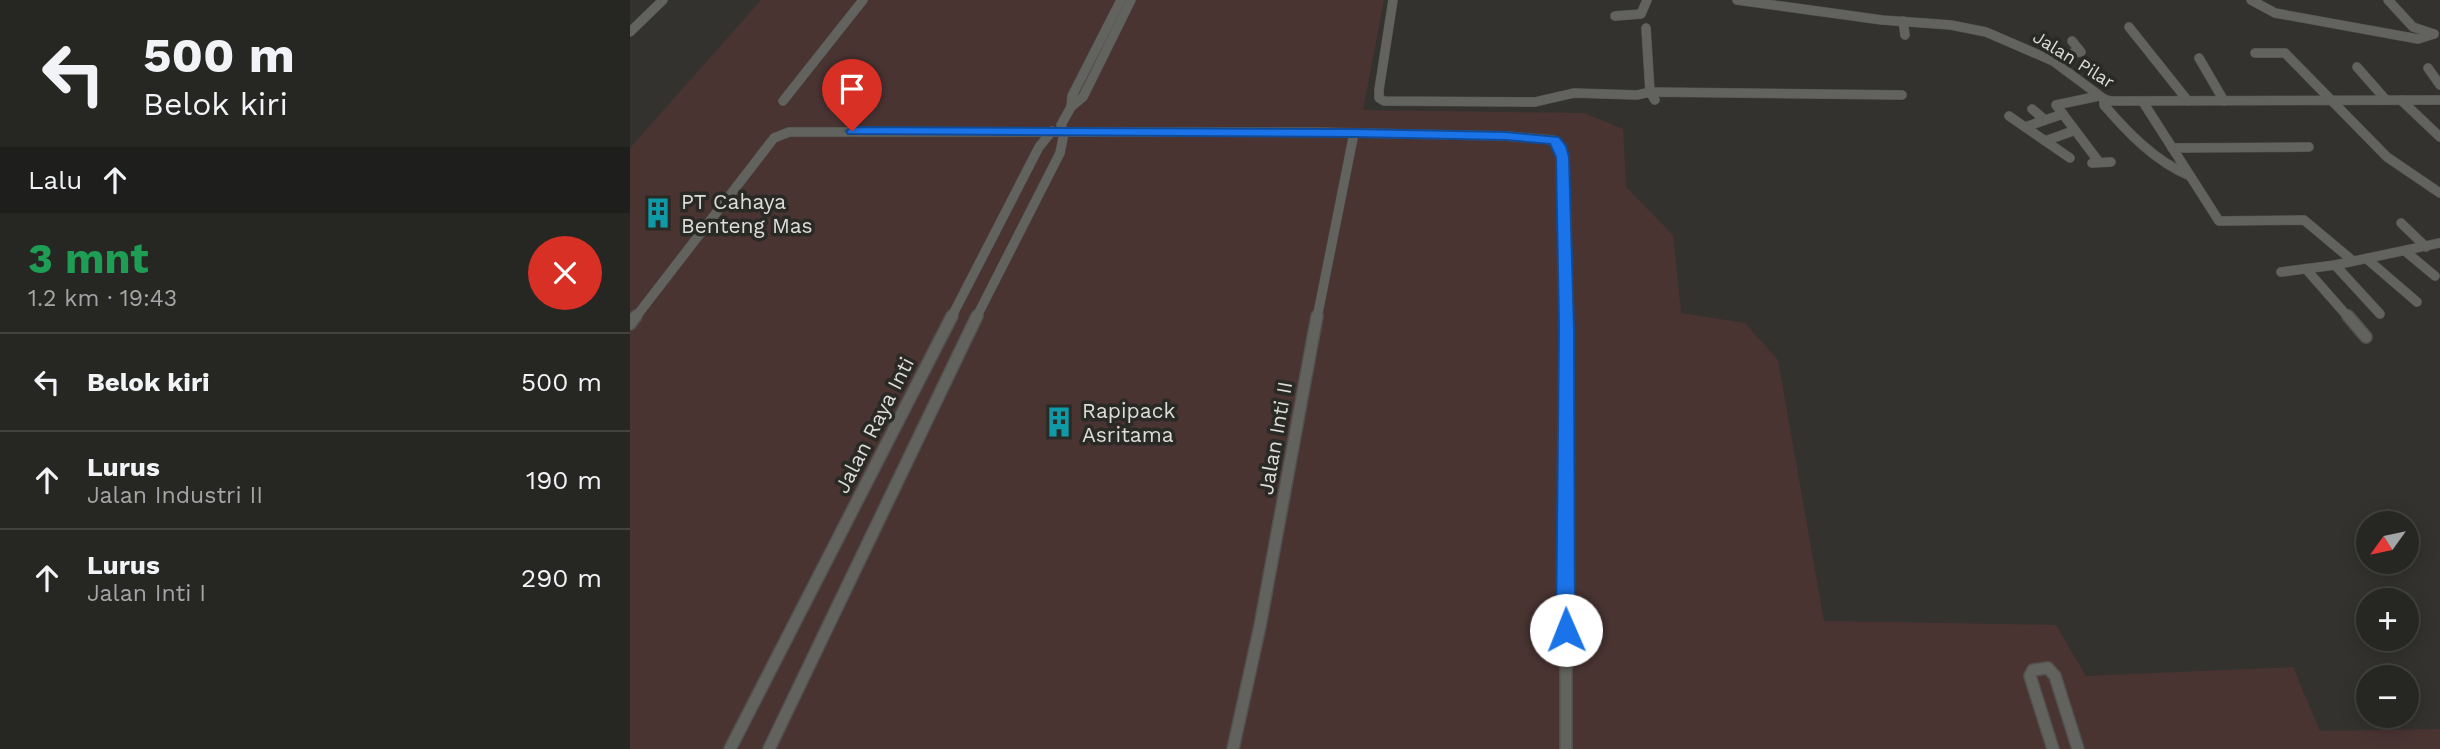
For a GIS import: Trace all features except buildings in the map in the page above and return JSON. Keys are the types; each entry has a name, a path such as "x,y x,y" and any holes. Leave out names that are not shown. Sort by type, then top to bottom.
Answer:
{"street":[{"path":"630,32 663,0"},
{"path":"783,101 863,0"},
{"path":"1121,0 1072,96 1071,107 1062,129 1541,137 1557,143 1563,157 1566,328 1566,749"},
{"path":"1071,107 1083,97 1131,0"},
{"path":"1393,0 1379,90 1379,98 1387,101 1535,102 1574,93 1652,96 1902,95"},
{"path":"1615,16 1641,14 1647,0"},
{"name":"Jalan Pilar","path":"1737,0 1795,4 1986,32 2046,57 2102,97 2143,102 2440,100"},
{"path":"2251,0 2275,13 2370,31 2418,39 2437,35"},
{"path":"2388,0 2413,27 2437,35"},
{"path":"1903,21 1905,35"},
{"path":"2129,27 2188,101"},
{"path":"1646,28 1652,96"},
{"path":"2370,31 2372,41"},
{"path":"2046,57 2081,52 2072,41"},
{"path":"2255,53 2285,53 2387,158 2440,193"},
{"path":"2199,58 2224,101"},
{"path":"2357,67 2386,100"},
{"path":"2428,68 2440,85"},
{"path":"2111,162 2095,162 2092,151 2069,132 2063,114 2056,105 2102,97 2104,105 2133,135 2172,168 2190,176"},
{"path":"2401,100 2440,137"},
{"path":"2143,102 2221,222 2304,220 2353,261"},
{"path":"2032,109 2045,120"},
{"path":"2025,127 2063,114"},
{"path":"2009,116 2070,158"},
{"name":"Jalan Raya Inti","path":"730,749 1039,147 1049,133 1062,129 1060,153 962,345 769,749"},
{"path":"630,324 774,138 780,135 797,130 1049,133"},
{"path":"2045,141 2069,132"},
{"name":"Jalan Inti II","path":"1233,749 1260,626 1305,378 1354,133"},
{"path":"2172,148 2309,147"},
{"path":"2402,223 2426,247"},
{"path":"2281,272 2335,265 2440,243"},
{"path":"2405,251 2435,276"},
{"path":"2367,258 2417,302"},
{"path":"2335,265 2380,314"},
{"path":"2306,269 2366,337"},
{"path":"2053,749 2030,676 2033,670 2048,668 2055,676 2078,749"}],"shaded area":[{"path":"761,0 1384,0 1363,110 1584,113 1623,129 1626,187 1673,235 1681,313 1745,323 1778,360 1824,621 2056,625 2086,676 2293,667 2320,731 2440,729 2440,749 630,749 630,148"}],"place":[{"name":"PT Cahaya Benteng Mas","path":"658,213"},
{"name":"Rapipack Asritama","path":"1059,422"}],"route":[{"path":"852,131 1354,133 1541,137 1554,140 1560,146 1563,157 1566,297 1566,630"}]}
